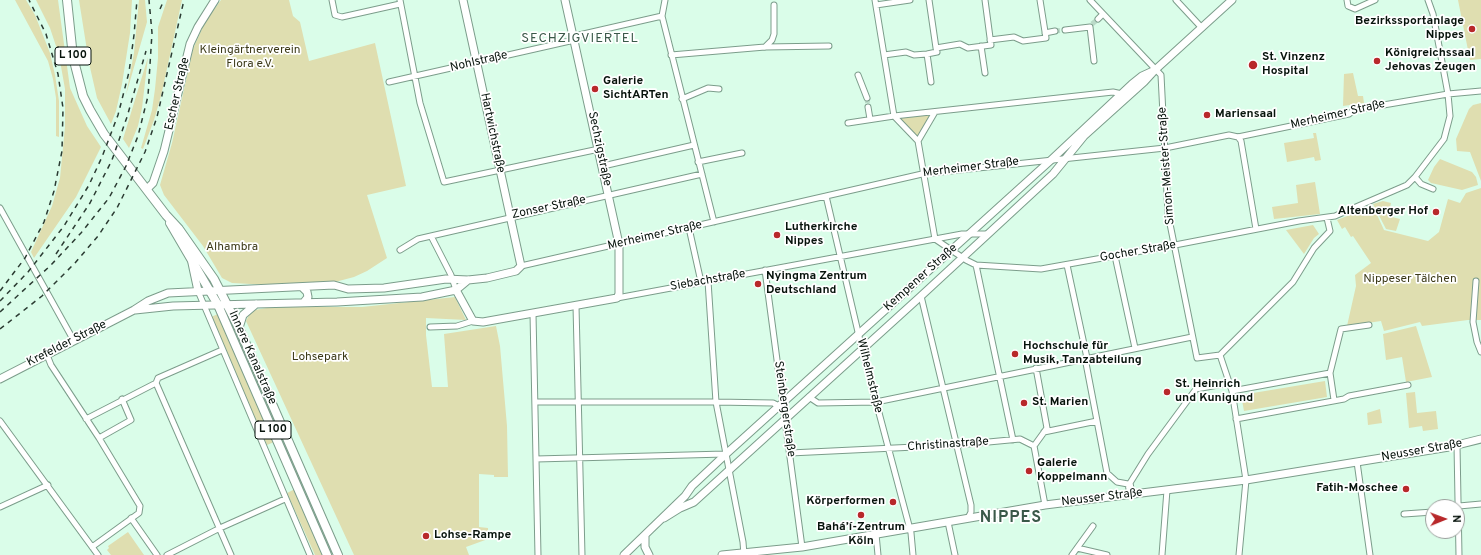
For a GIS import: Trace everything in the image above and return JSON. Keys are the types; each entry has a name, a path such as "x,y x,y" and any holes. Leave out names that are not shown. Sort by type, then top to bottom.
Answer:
{"main road":[{"name":"Innere Kanalstraße","path":"67,0 73,57 84,96 104,134 166,215 197,252 220,290 239,328 338,555"},
{"name":"Escher Straße","path":"147,189 153,183 164,151 190,44 198,27 215,0"},
{"name":"Hartwichstraße","path":"463,0 520,266"},
{"name":"Sechzigstraße","path":"565,0 619,244 620,287 617,298"},
{"name":"Kempener Straße","path":"664,518 699,498 921,296 986,234 1053,174 1084,136 1232,0"},
{"name":"Kempener Straße","path":"624,555 664,518 690,489 726,454 859,335 1142,76 1155,70"},
{"name":"Innere Kanalstraße","path":"166,215 174,232 211,290 327,555"},
{"name":"Innere Kanalstraße","path":"191,257 198,291"},
{"name":"Merheimer Straße","path":"220,290 334,286 356,289 397,287 453,280 468,280 516,271 520,266"},
{"name":"Merheimer Straße","path":"228,305 422,297 456,290 468,280"},
{"path":"302,287 308,292 308,297 304,302"},
{"path":"356,289 356,300"},
{"name":"Krefelder Straße","path":"0,379 161,295 176,291 220,290"},
{"path":"456,290 473,321"},
{"path":"161,295 160,302 163,307"},
{"name":"Siebachstraße","path":"473,321 483,322 617,298"},
{"path":"239,328 243,314 256,304"},
{"name":"Krefelder Straße","path":"134,310 163,307 228,305"},
{"name":"Neusser Straße","path":"722,555 802,547 1045,505 1246,480 1457,445 1481,439"},
{"path":"690,489 694,497 699,498"},
{"path":"645,536 645,547 649,555"}],"street":[{"path":"332,0 335,15 338,16 400,2 415,77 442,180 446,182 599,149"},
{"path":"665,0 662,16 714,222"},
{"path":"910,0 875,2 894,116 918,141 922,174 935,239"},
{"path":"884,55 906,52 914,55 937,52 929,0"},
{"path":"936,48 960,44 968,48 991,45 984,0"},
{"path":"990,40 1014,37 1023,41 1046,38 1040,0"},
{"path":"1090,0 1155,70"},
{"path":"1176,0 1202,28"},
{"path":"1347,0 1348,6 1355,9 1374,0"},
{"path":"1428,0 1433,14 1448,94 1450,116 1444,139 1415,178 1421,184 1433,189"},
{"path":"765,47 772,40 774,34 774,5"},
{"path":"1098,19 1103,14"},
{"name":"Nohlstraße","path":"389,82 570,41 579,35 662,16"},
{"path":"1066,30 1091,26 1094,61"},
{"path":"1045,33 1055,31"},
{"path":"671,55 765,47 829,46"},
{"path":"981,46 985,73"},
{"path":"927,54 931,82"},
{"name":"Simon-Meister-Straße","path":"1155,70 1161,75 1168,214 1192,338 1197,358 1220,355"},
{"path":"858,75 867,98"},
{"path":"682,99 708,88 719,89"},
{"name":"Merheimer Straße","path":"520,266 922,174 1165,148 1228,135 1238,137 1349,114 1354,110 1448,94 1481,91"},
{"path":"848,123 894,116 1113,92 1122,94"},
{"path":"868,106 870,119"},
{"path":"918,141 935,112"},
{"path":"1238,137 1241,141 1256,229"},
{"path":"602,166 694,145"},
{"path":"698,162 742,153"},
{"name":"Zonser Straße","path":"400,250 418,239 702,174"},
{"name":"Gocher Straße","path":"935,239 962,257 976,264 1020,269 1041,269 1256,229 1327,218 1344,213 1406,185 1415,178"},
{"name":"Wilhelmstraße","path":"826,196 862,349 909,529 913,555"},
{"path":"0,208 74,341"},
{"path":"1239,555 1246,480 1232,391 1220,355 1293,282 1314,248 1330,231 1327,218"},
{"path":"689,228 701,282"},
{"name":"Siebachstraße","path":"617,298 935,239 969,234 986,234"},
{"path":"430,236 453,280 456,290"},
{"path":"1115,256 1135,348"},
{"path":"976,264 1013,440"},
{"path":"1067,265 1107,473 1117,482 1129,483"},
{"name":"Steinbergerstraße","path":"765,270 781,404 786,418 802,547"},
{"path":"708,281 716,402 730,470 744,554"},
{"path":"1476,281 1473,322 1477,342 1481,352"},
{"name":"Innere Kanalstraße","path":"198,291 310,555"},
{"path":"921,296 971,505 971,512 968,518"},
{"path":"576,306 582,555"},
{"path":"533,314 538,555"},
{"name":"Siebachstraße","path":"430,328 457,326 473,321"},
{"path":"1334,400 1330,373 1341,329 1369,326"},
{"path":"809,398 818,403 876,402 1036,368 1192,338"},
{"path":"86,419 156,383 158,378 222,350"},
{"path":"47,355 51,365 99,438 140,506 139,513 92,547"},
{"path":"1036,368 1047,428 1034,446 1045,505"},
{"path":"1232,391 1330,373"},
{"path":"156,383 231,555"},
{"path":"1131,494 1129,483 1152,448 1196,389 1229,383"},
{"path":"1236,419 1408,385"},
{"path":"99,438 131,420 122,400"},
{"path":"535,402 716,402 781,404"},
{"path":"0,421 98,555"},
{"path":"1044,432 1097,421"},
{"name":"Christinastraße","path":"790,453 957,445 1020,439 1034,446"},
{"path":"1457,445 1458,499"},
{"path":"536,459 726,454"},
{"path":"1357,462 1370,555"},
{"path":"0,507 48,485"},
{"path":"1162,555 1167,490"},
{"path":"167,555 220,528 285,499"},
{"path":"1465,507 1481,504"},
{"path":"1404,514 1425,513"},
{"path":"131,518 157,555"},
{"path":"948,522 955,555"},
{"path":"1072,555 1094,526"},
{"path":"876,534 878,555"},
{"path":"1459,539 1460,555"},
{"path":"1077,548 1107,555"}],"green space":[{"path":"15,0 26,0 35,15 50,53 59,101 59,137 56,136 56,98 48,61"},
{"path":"36,0 58,0 70,88 87,126 101,147 76,197 34,258 31,252 52,206 60,178 65,127 65,89 59,55 50,28"},
{"path":"79,0 132,0 130,33 122,84 116,111 111,124 97,98 89,63"},
{"path":"139,0 145,0 147,22 126,95 134,53"},
{"path":"167,0 182,0 161,96 143,149 141,148 152,110 155,89 158,58 158,27"},
{"name":"Kleingärtnerverein Flora e.V.","path":"221,0 289,0 293,16 300,22 309,61 375,43 406,186 367,195 387,258 367,271 354,277 335,282 270,285 232,283 222,278 203,246 164,195 160,185 172,143 193,49 205,22"},
{"name":"Bezirkssportanlage Nippes","path":"1458,0 1481,0 1481,59 1470,60"},
{"path":"148,57 142,108 138,126 129,148 123,139"},
{"path":"1353,73 1358,96 1363,96 1364,103 1343,106 1344,74"},
{"path":"1481,103 1481,181 1470,152 1457,151 1456,139 1469,109 1473,105"},
{"path":"932,114 917,138 899,118"},
{"path":"1313,133 1316,133 1321,160 1315,161 1314,157 1287,162 1284,143 1314,138"},
{"path":"1440,159 1472,172 1476,177 1478,185 1462,190 1431,183 1428,180 1434,167"},
{"path":"1315,182 1320,214 1274,219 1272,207 1298,203 1296,185"},
{"name":"Nippeser Tälchen","path":"1481,188 1481,320 1468,320 1422,326 1420,322 1384,331 1381,321 1347,326 1356,286 1355,275 1371,263 1353,236 1351,237 1345,227 1342,229 1337,220 1373,206 1384,230 1428,241 1439,232 1448,199 1460,203 1466,193"},
{"path":"1383,201 1391,203 1388,216 1400,219 1396,231 1386,229 1373,204"},
{"path":"1313,225 1319,234 1314,238 1304,254 1286,230"},
{"name":"Lohsepark","path":"455,297 466,320 426,318 426,335 432,387 448,387 444,334 496,326 500,346 507,426 508,477 494,477 494,475 479,474 479,527 488,528 488,539 466,547 469,555 354,555 246,321 249,315 255,310 272,307 362,307"},
{"path":"218,314 274,442 267,445 211,317"},
{"path":"1416,326 1432,377 1406,382 1402,357 1386,360 1383,334"},
{"path":"1325,381 1327,397 1244,411 1241,395"},
{"path":"1415,392 1417,413 1436,411 1438,429 1423,431 1422,426 1409,428 1406,393"},
{"path":"1380,409 1382,423 1368,425 1367,413"},
{"path":"295,489 323,555 315,555 287,493"},
{"path":"128,532 144,555 111,555 107,550 109,548 108,546"}],"tunnel":[{"path":"1092,24 1098,19"},
{"path":"1055,31 1065,30"},
{"path":"867,98 868,107"}],"railway":[{"path":"0,291 25,258 44,222 54,191 62,151 63,108 58,74 46,34 29,0"},
{"path":"0,301 28,272 64,226 89,185 102,157 118,115 129,72 137,0"},
{"path":"0,312 51,265 81,233 109,198 126,166 138,136 148,96 152,33 149,0"},
{"path":"160,9 164,0"},
{"path":"0,329 42,296 75,263 98,236 117,208 145,152 157,117 184,0"},
{"path":"56,254 90,203 112,160 127,117 146,51"}],"place":[{"name":"Bezirkssportanlage Nippes","path":"1472,29"},
{"name":"Königreichssaal Jehovas Zeugen","path":"1377,61"},
{"name":"St. Vinzenz Hospital","path":"1253,65"},
{"name":"Galerie SichtARTen","path":"595,89"},
{"name":"Mariensaal","path":"1207,115"},
{"name":"Altenberger Hof","path":"1436,212"},
{"name":"Lutherkirche Nippes","path":"777,235"},
{"name":"Nyingma Zentrum Deutschland","path":"758,284"},
{"name":"Hochschule für Musik, Tanzabteilung","path":"1015,354"},
{"name":"St. Heinrich und Kunigund","path":"1167,392"},
{"name":"St. Marien","path":"1024,403"},
{"name":"Galerie Koppelmann","path":"1029,471"},
{"name":"Fatih-Moschee","path":"1406,489"},
{"name":"Körperformen","path":"893,502"},
{"name":"Bahá’í-Zentrum Köln","path":"861,515"},
{"name":"Lohse-Rampe","path":"426,536"}],"district":[{"name":"SECHZIGVIERTEL","path":"580,39"},
{"name":"NIPPES","path":"1011,519"}],"park label":[{"name":"Alhambra","path":"232,248"}]}
